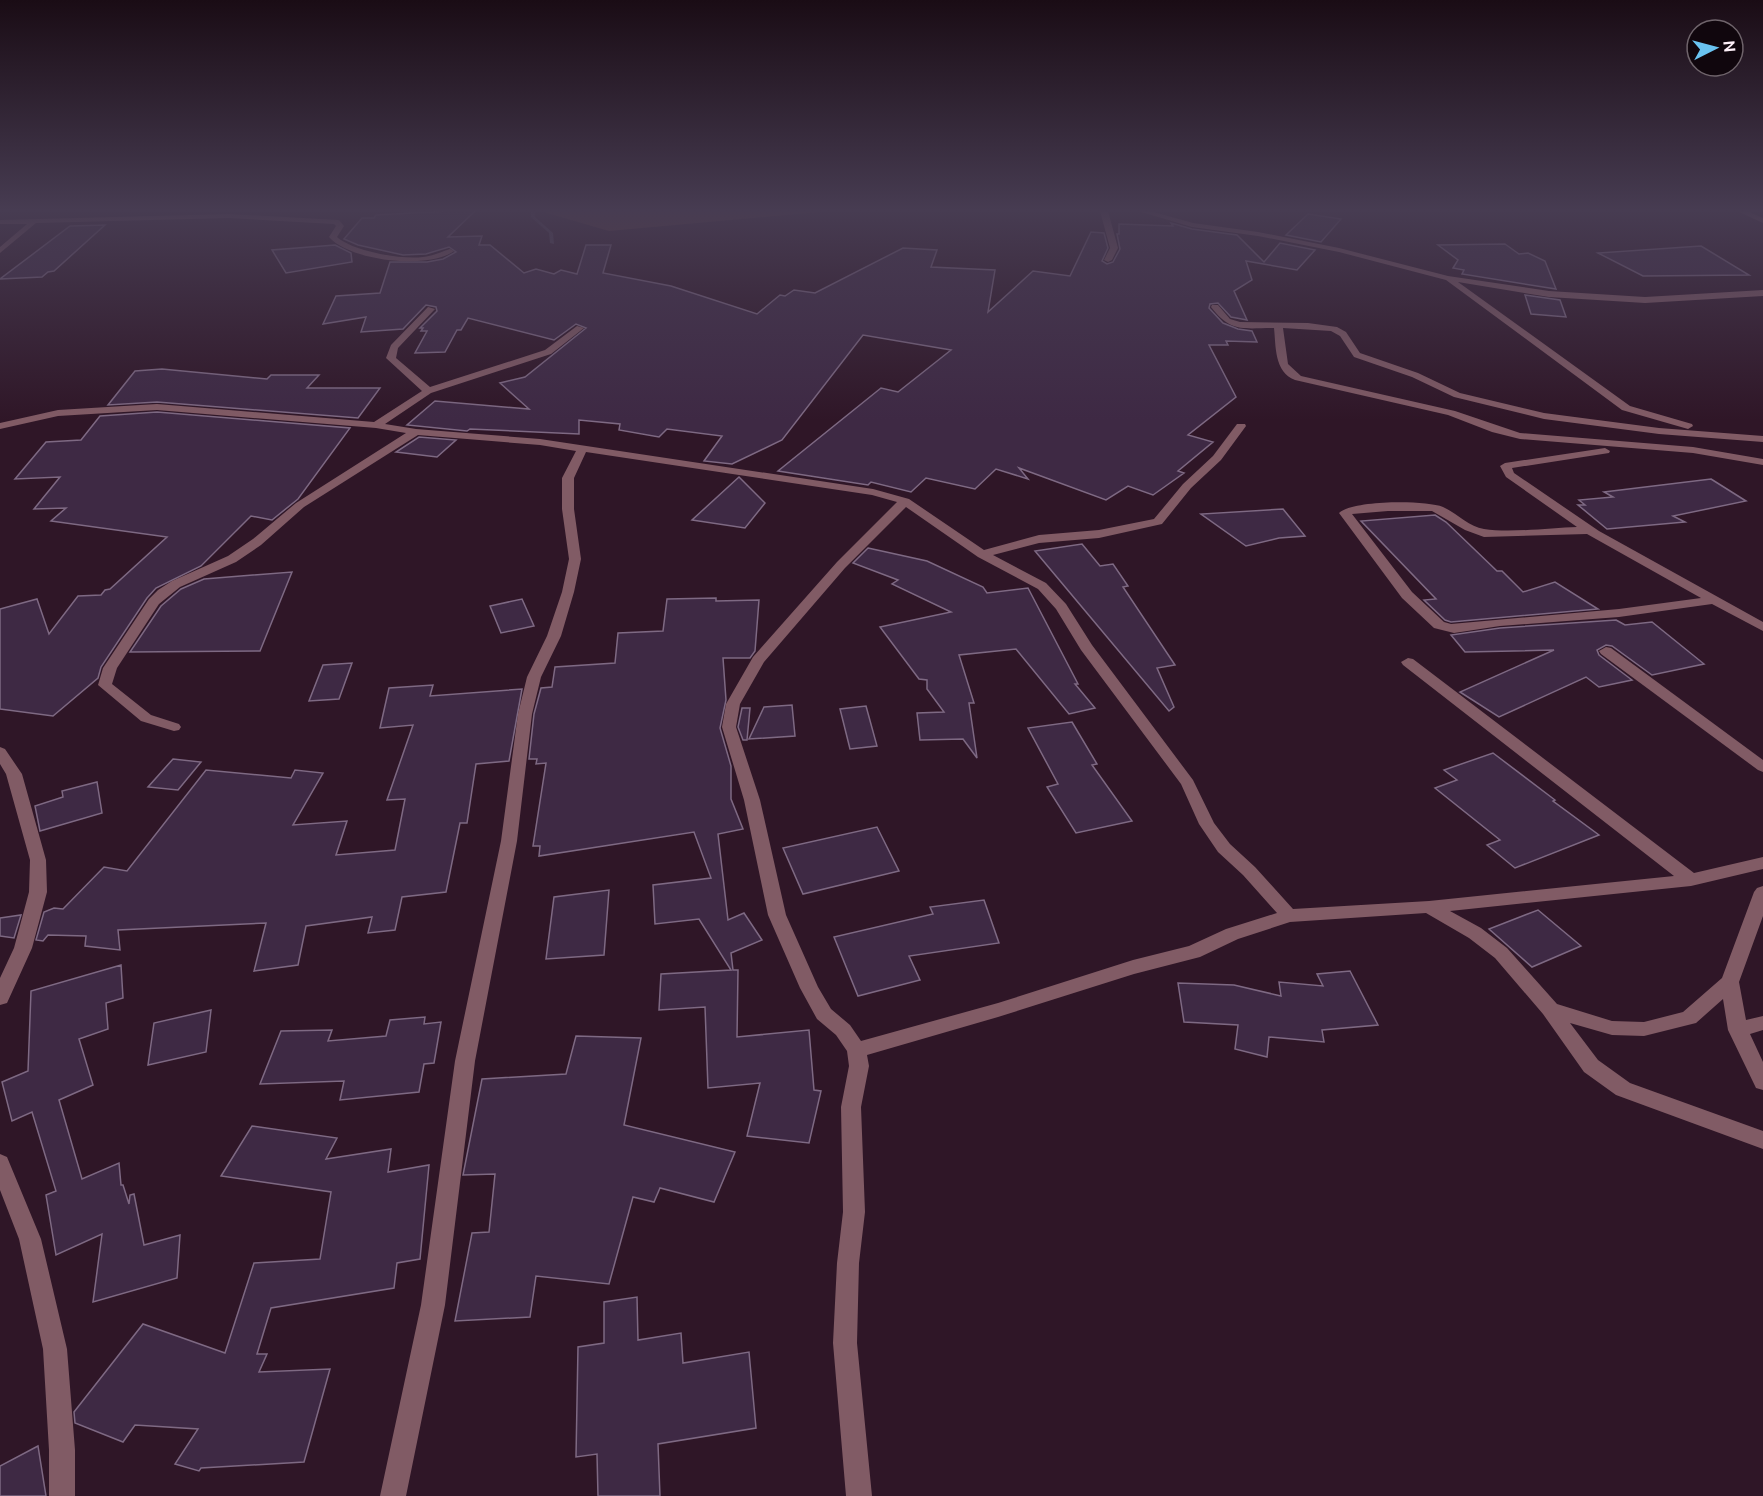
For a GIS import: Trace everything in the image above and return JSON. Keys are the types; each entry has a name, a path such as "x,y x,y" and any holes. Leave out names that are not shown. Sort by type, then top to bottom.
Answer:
{"street":[{"path":"1452,281 1626,408 1719,434"},
{"path":"1466,281 1549,294 1606,299 1687,299 1763,293"},
{"path":"1215,307 1232,323 1315,327 1338,331 1343,333 1350,349 1362,357 1415,375 1457,395 1507,408 1564,420 1659,431 1763,439"},
{"path":"428,391 399,367 392,358 394,347 431,309"},
{"path":"1278,326 1283,365 1298,378 1451,413 1496,430 1520,436 1693,450 1763,462"},
{"path":"376,425 428,391 548,352 580,328"},
{"path":"0,426 58,412 156,407 376,425 416,432 462,434 583,448 694,467 863,491 906,501 982,554 1042,586 1062,607 1086,647 1188,783 1207,824 1224,848 1249,871 1289,916"},
{"path":"982,554 1039,539 1099,534 1158,522 1187,486 1216,458 1242,426"},
{"path":"174,727 146,718 105,685 110,668 154,602 176,584 232,559 257,542 300,505 416,432"},
{"path":"1635,447 1505,466 1510,475 1590,530 1763,627"},
{"path":"393,1496 433,1305 465,1061 509,841 525,714 534,677 554,636 575,560 568,509 568,478 583,448"},
{"path":"859,1496 845,1343 848,1263 854,1212 851,1107 859,1066 856,1050 843,1030 824,1014 809,988 777,915 752,800 729,727 733,704 758,660 793,617 841,565 906,501"},
{"path":"1590,530 1484,532 1472,530 1443,512 1425,507 1361,509 1345,513 1407,595 1439,625 1454,629 1500,622 1619,613 1714,600"},
{"path":"1606,651 1763,767"},
{"path":"1408,662 1691,880"},
{"path":"0,752 14,774 38,860 38,892 26,939 0,998"},
{"path":"856,1050 1133,967 1194,952 1232,934 1289,916 1429,907 1691,880 1755,865 1763,883"},
{"path":"1550,1009 1612,1028 1644,1029 1689,1018 1730,982 1763,892"},
{"path":"1429,907 1475,933 1501,953 1550,1009 1591,1066 1623,1089 1763,1140"},
{"path":"1730,982 1738,1030 1763,1082"},
{"path":"1738,1030 1763,1023"},
{"path":"0,1163 30,1239 55,1349 62,1450 62,1496"}],"building":[{"path":"384,281 644,281 671,286 757,314 780,295 785,296 794,290 815,293 839,281 993,281 988,312 1022,281 1251,281 1234,291 1247,320 1231,317 1218,303 1210,304 1209,308 1223,323 1252,331 1257,342 1226,341 1228,345 1209,345 1236,397 1188,435 1213,442 1178,471 1184,473 1153,495 1128,486 1106,500 1019,468 1028,479 996,469 975,489 926,478 911,492 871,482 868,485 778,471 881,388 898,392 951,350 863,335 782,440 732,464 704,461 722,436 667,429 659,437 619,430 620,424 579,420 579,434 470,429 467,431 407,425 435,401 529,409 500,383 525,377 586,328 576,324 554,340 468,318 461,330 457,330 445,352 415,353 427,331 421,331 423,328 420,328 437,311 436,307 426,305 403,329 361,332 366,317 323,324 336,296 380,293"},
{"path":"1505,281 1553,281 1556,289"},
{"path":"1525,295 1560,300 1566,317 1531,314"},
{"path":"162,369 267,379 271,375 319,375 307,388 380,388 358,418 157,402 108,405 135,371"},
{"path":"157,412 350,428 298,499 272,520 251,516 201,566 156,588 101,667 98,678 53,716 0,709 0,609 37,599 49,634 78,596 101,595 167,537 51,521 66,508 34,509 60,477 15,479 46,442 81,440 100,416"},
{"path":"419,437 456,440 437,457 396,452"},
{"path":"739,477 765,503 745,528 692,520"},
{"path":"1711,479 1746,501 1673,516 1685,522 1607,529 1578,505 1585,505 1579,500 1613,497 1604,492"},
{"path":"1283,509 1305,536 1279,538 1246,546 1201,514"},
{"path":"1435,515 1446,522 1497,571 1502,571 1523,592 1555,582 1598,609 1451,622 1445,620 1424,600 1436,599 1361,521"},
{"path":"1082,544 1100,566 1113,564 1128,586 1123,587 1175,665 1157,668 1174,707 1169,711 1035,551"},
{"path":"868,548 927,561 983,587 987,593 1028,588 1078,684 1075,684 1095,708 1069,714 1016,649 959,655 974,703 969,703 977,758 963,739 920,740 917,713 944,712 927,689 927,680 919,679 880,627 951,612 892,584 898,580 853,563"},
{"path":"292,572 260,651 130,652 161,606 181,589 204,579"},
{"path":"716,598 716,601 759,600 755,651 750,658 723,658 726,700 720,728 731,766 731,799 743,829 718,834 728,920 744,913 762,940 731,953 733,970 738,970 737,1037 809,1030 814,1090 821,1091 809,1143 747,1136 760,1083 708,1088 705,1007 659,1010 661,974 731,970 699,919 655,924 653,885 711,878 694,832 539,856 540,846 533,846 546,763 536,764 537,759 529,759 534,714 541,688 552,687 555,667 615,663 618,633 663,631 667,599"},
{"path":"522,599 534,626 501,633 490,606"},
{"path":"1616,620 1625,625 1652,622 1704,664 1652,675 1612,646 1606,645 1597,650 1599,655 1632,680 1599,687 1586,677 1499,717 1460,692 1554,650 1465,652 1451,635 1500,628"},
{"path":"352,663 339,699 309,701 323,665"},
{"path":"433,685 430,696 522,689 509,761 476,764 467,823 460,823 446,892 402,897 395,930 368,933 372,917 306,926 298,965 254,971 266,923 118,930 120,950 85,946 86,936 48,935 43,941 36,940 44,912 54,908 63,909 104,867 127,871 206,770 291,778 295,770 323,773 293,825 347,821 336,855 395,850 405,799 387,800 413,725 380,728 389,688"},
{"path":"792,705 795,736 749,739 764,707"},
{"path":"866,706 877,746 850,749 840,709"},
{"path":"742,708 750,708 747,740 743,740 738,727"},
{"path":"1072,722 1097,764 1092,765 1132,821 1076,833 1047,787 1058,784 1028,728"},
{"path":"1493,753 1599,835 1515,868 1487,845 1500,840 1435,788 1457,780 1444,770"},
{"path":"173,759 201,762 178,790 148,787"},
{"path":"97,782 102,813 40,831 35,806 63,797 62,791"},
{"path":"877,827 899,871 803,894 783,848"},
{"path":"609,890 604,955 546,959 554,897"},
{"path":"984,900 999,943 909,956 920,980 858,996 834,937 933,914 930,907"},
{"path":"1538,910 1581,946 1532,967 1489,929"},
{"path":"21,915 14,938 0,936 0,918"},
{"path":"121,965 123,998 106,1003 108,1029 79,1039 93,1085 59,1100 82,1179 119,1163 121,1185 123,1185 129,1204 130,1195 134,1194 144,1245 180,1235 177,1278 93,1302 102,1234 56,1255 46,1195 56,1191 32,1112 12,1121 2,1082 28,1071 31,991"},
{"path":"1350,971 1378,1025 1322,1030 1324,1042 1269,1037 1267,1057 1235,1049 1238,1025 1184,1022 1178,983 1234,985 1281,996 1279,982 1323,986 1317,974"},
{"path":"211,1010 206,1052 148,1065 154,1023"},
{"path":"425,1017 424,1024 441,1022 434,1063 424,1064 419,1092 340,1100 344,1081 260,1084 281,1031 332,1030 328,1041 386,1036 390,1020"},
{"path":"576,1036 641,1038 624,1125 735,1152 714,1202 660,1188 654,1202 633,1197 609,1284 536,1276 530,1317 455,1321 472,1233 489,1232 495,1174 463,1175 482,1079 566,1074"},
{"path":"252,1126 337,1138 326,1159 391,1149 388,1172 429,1165 420,1259 397,1263 394,1288 271,1308 257,1354 267,1354 259,1372 330,1369 304,1462 201,1468 199,1471 175,1464 198,1429 135,1425 123,1442 75,1423 74,1412 143,1324 225,1353 254,1263 320,1259 331,1192 221,1176"},
{"path":"637,1297 638,1340 681,1333 683,1363 749,1352 756,1428 658,1444 660,1496 598,1496 597,1454 576,1457 578,1347 604,1343 604,1302"},
{"path":"38,1446 46,1496 0,1496 0,1466"}]}
